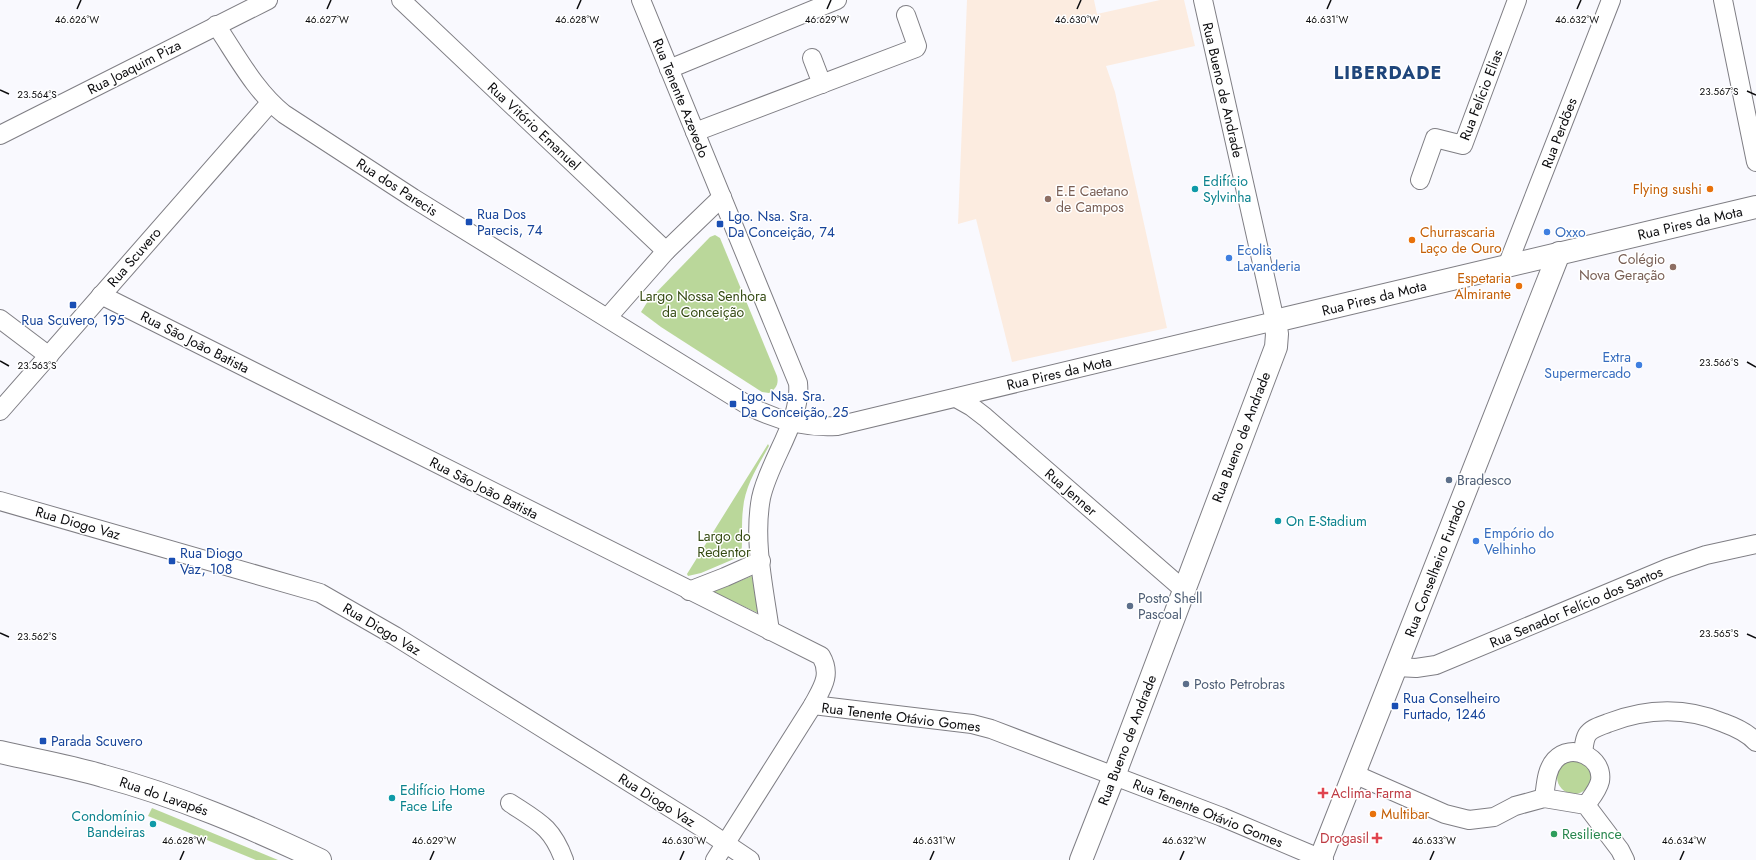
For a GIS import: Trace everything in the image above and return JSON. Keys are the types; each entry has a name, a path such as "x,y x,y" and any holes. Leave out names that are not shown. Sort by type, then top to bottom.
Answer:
{"street":[{"name":"Rua Joaquim Piza","path":"0,135 268,0"},
{"name":"Rua Vitório Emanuel","path":"401,0 666,252"},
{"name":"Rua Tenente Azevedo","path":"641,0 722,197"},
{"path":"669,69 837,0"},
{"name":"Rua Bueno de Andrade","path":"1081,860 1276,347 1277,334 1275,321 1203,0"},
{"name":"Rua Felício Elias","path":"1420,180 1435,138 1463,146 1517,0"},
{"name":"Rua Perdões","path":"1507,266 1610,0"},
{"path":"1723,0 1756,162"},
{"path":"695,132 917,47 906,15"},
{"name":"Rua dos Parecis","path":"216,25 258,88 270,103 284,114 413,198 608,317"},
{"path":"812,58 822,84"},
{"name":"Rua Scuvero","path":"0,411 270,103"},
{"path":"770,631 758,526 762,497 771,467 791,422 798,403 798,383 722,197 666,252 608,317 749,406 760,412 791,422"},
{"name":"Rua Pires da Mota","path":"791,422 816,426 837,426 1756,207"},
{"name":"Rua Conselheiro Furtado","path":"1321,859 1559,253"},
{"name":"Rua São João Batista","path":"101,295 821,656 827,671 824,684 813,706 714,860"},
{"path":"0,319 49,356"},
{"name":"Rua Pires da Mota","path":"984,417 987,402 993,389"},
{"name":"Rua Jenner","path":"956,398 972,407 984,417 1184,590"},
{"name":"Rua Diogo Vaz","path":"0,501 320,593 395,636 726,842 750,860"},
{"name":"Rua Senador Felício dos Santos","path":"1396,667 1416,668 1436,665 1668,568 1706,555 1756,544"},
{"path":"690,591 761,561"},
{"name":"Rua Tenente Otávio Gomes","path":"813,706 981,726 1222,818 1321,859"},
{"path":"1583,753 1585,740 1591,730 1621,718 1652,711 1682,711 1712,718 1735,727 1756,742"},
{"name":"Rua do Lavapés","path":"0,752 104,776 170,797 248,828 320,860"},
{"path":"1544,798 1548,774 1555,760 1560,755 1567,752 1583,753 1596,763 1599,770 1600,779 1598,787 1586,805"},
{"path":"1354,774 1445,814 1469,820 1494,817 1515,806 1544,798 1586,805 1620,850 1625,860"},
{"path":"510,803 547,828 555,840 564,860"}],"shaded area":[{"name":"E.E Caetano de Campos","path":"967,0 1094,0 1097,14 1160,0 1184,0 1195,46 1106,66 1115,92 1167,328 1012,362 976,219 958,224"}],"green space":[{"name":"Largo Nossa Senhora da Conceição","path":"715,235 720,238 777,376 778,381 776,386 769,393 762,392 661,327 641,312 648,301 710,237"},
{"name":"Largo do Redentor","path":"768,444 769,446 756,468 749,484 744,500 741,556 701,573 688,576 687,574"},
{"name":"Largo do Redentor","path":"752,576 758,613 713,592"},
{"path":"1571,760 1577,760 1586,765 1590,771 1590,783 1586,789 1577,794 1571,794 1562,789 1557,780 1557,774 1562,765"},
{"path":"152,808 278,860 256,860 148,816"}],"place":[{"name":"Edifício Sylvinha","path":"1195,189"},
{"name":"Flying sushi","path":"1710,189"},
{"name":"E.E Caetano de Campos","path":"1048,199"},
{"name":"Rua Dos Parecis, 74","path":"469,222"},
{"name":"Lgo. Nsa. Sra. Da Conceição, 74","path":"720,224"},
{"name":"Oxxo","path":"1547,232"},
{"name":"Churrascaria Laço de Ouro","path":"1412,240"},
{"name":"Ecolis Lavanderia","path":"1229,258"},
{"name":"Colégio Nova Geração","path":"1673,267"},
{"name":"Espetaria Almirante","path":"1519,286"},
{"name":"Rua Scuvero, 195","path":"73,305"},
{"name":"Extra Supermercado","path":"1639,365"},
{"name":"Lgo. Nsa. Sra. Da Conceição, 25","path":"733,404"},
{"name":"Bradesco","path":"1449,480"},
{"name":"On E-Stadium","path":"1278,521"},
{"name":"Empório do Velhinho","path":"1476,541"},
{"name":"Rua Diogo Vaz, 108","path":"172,561"},
{"name":"Posto Shell Pascoal","path":"1130,606"},
{"name":"Posto Petrobras","path":"1186,684"},
{"name":"Rua Conselheiro Furtado, 1246","path":"1395,706"},
{"name":"Parada Scuvero","path":"43,741"},
{"name":"Aclima Farma","path":"1323,793"},
{"name":"Edifício Home Face Life","path":"392,798"},
{"name":"Multibar","path":"1373,814"},
{"name":"Condomínio Bandeiras","path":"153,824"},
{"name":"Resilience","path":"1554,834"},
{"name":"Drogasil","path":"1377,838"}],"district":[{"name":"LIBERDADE","path":"1388,73"}]}
